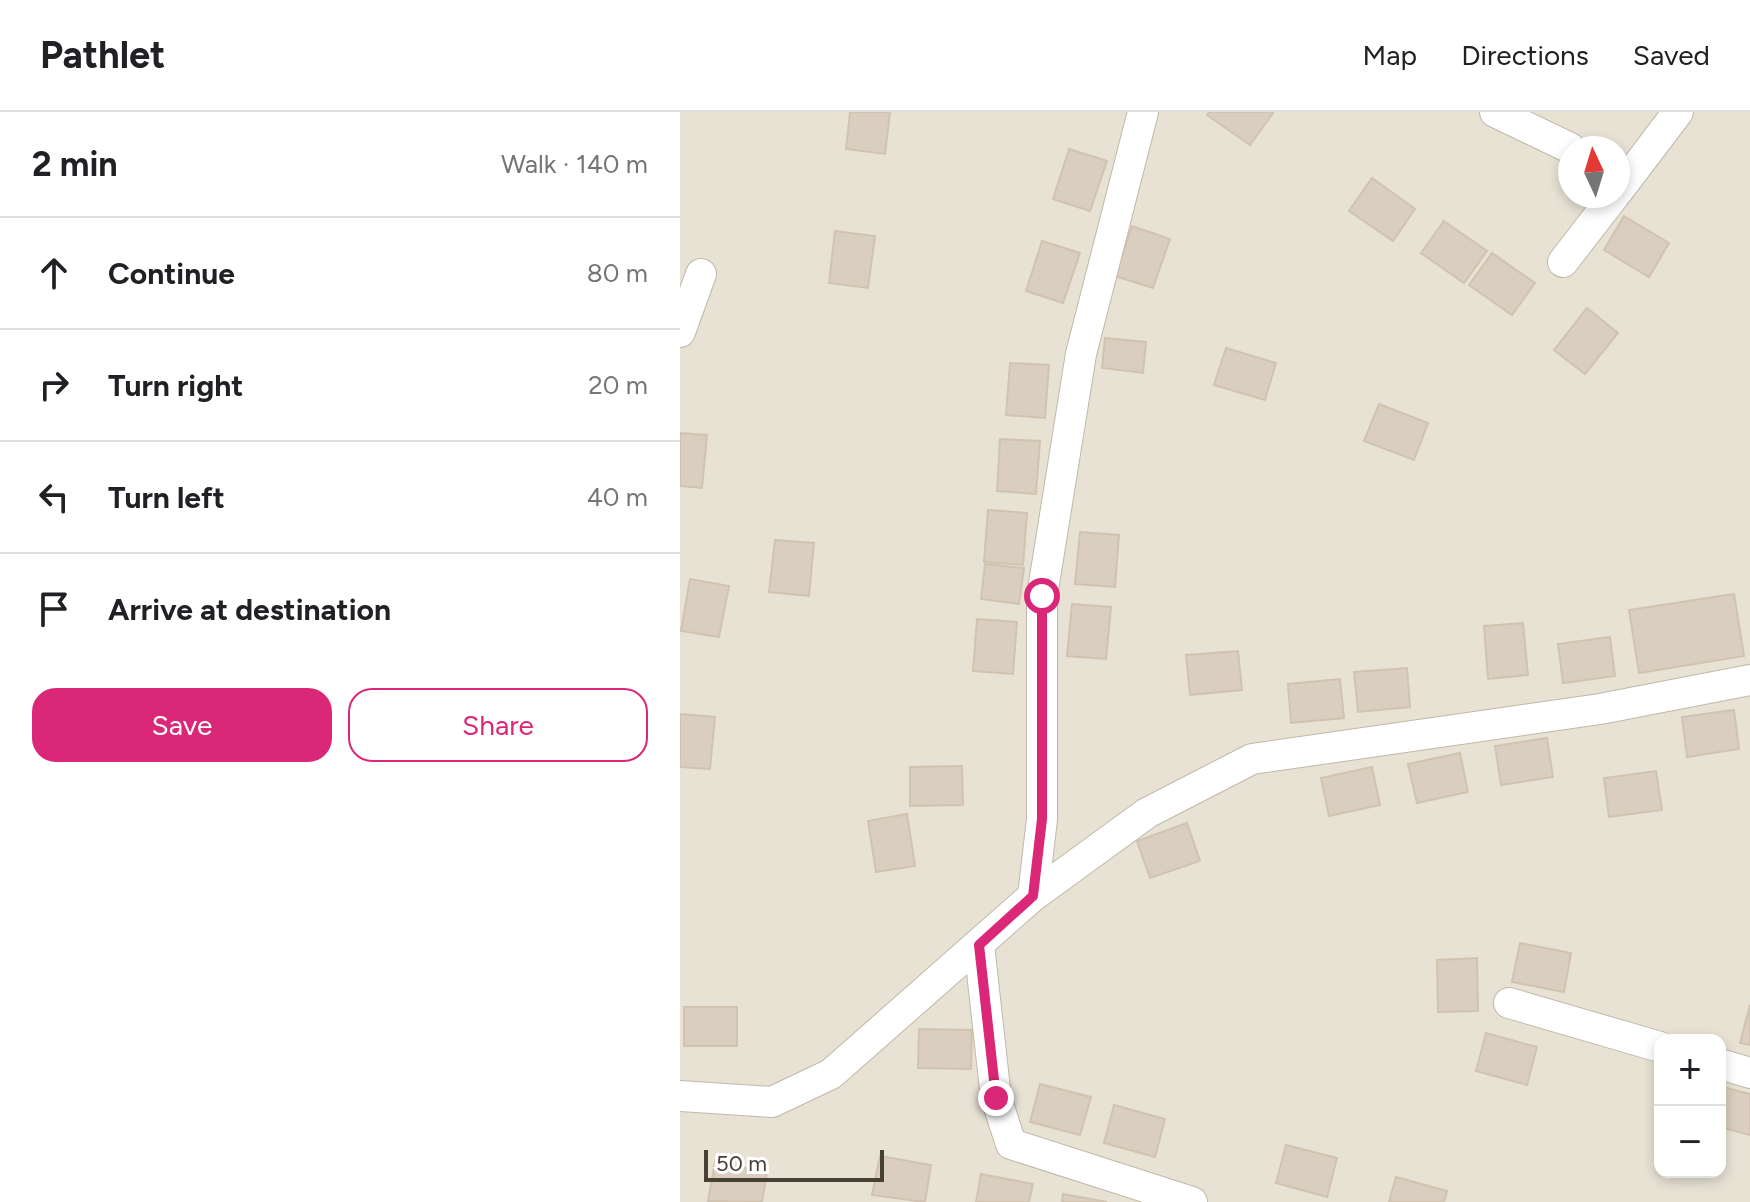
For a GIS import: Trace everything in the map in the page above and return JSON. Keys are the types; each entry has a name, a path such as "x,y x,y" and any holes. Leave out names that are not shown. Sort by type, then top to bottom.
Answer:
{"street":[{"path":"1033,896 1042,819 1042,596 1081,354 1143,112"},
{"path":"1495,112 1558,142"},
{"path":"1630,172 1678,112"},
{"path":"1563,262 1602,208"},
{"path":"680,332 701,274"},
{"path":"680,1096 772,1102 831,1074 1033,896 1147,813 1252,759 1600,709 1750,680"},
{"path":"979,945 996,1098 1011,1144 1172,1199"},
{"path":"1509,1003 1654,1045"},
{"path":"1726,1066 1750,1073"}],"shaded area":[{"path":"680,112 1750,112 1750,1202 680,1202"}],"building":[{"path":"850,112 890,112 885,154 846,149"},
{"path":"1209,112 1273,113 1250,145 1207,115"},
{"path":"1069,149 1107,161 1090,211 1053,199"},
{"path":"1372,178 1415,209 1393,241 1349,211"},
{"path":"1624,216 1669,243 1649,277 1604,250"},
{"path":"1444,221 1487,251 1464,283 1421,253"},
{"path":"1132,226 1170,239 1153,288 1115,276"},
{"path":"835,231 875,236 868,288 829,283"},
{"path":"1042,241 1080,253 1063,303 1026,291"},
{"path":"1492,253 1535,283 1512,315 1469,285"},
{"path":"1587,308 1618,333 1585,374 1554,350"},
{"path":"1105,338 1146,342 1143,373 1102,368"},
{"path":"1226,348 1276,363 1265,400 1214,385"},
{"path":"1010,363 1049,365 1045,418 1006,415"},
{"path":"1379,404 1428,423 1414,460 1364,441"},
{"path":"680,433 707,435 702,488 680,486"},
{"path":"1000,439 1040,441 1036,494 997,491"},
{"path":"988,510 1027,513 1023,565 984,562"},
{"path":"1080,532 1119,535 1115,587 1075,584"},
{"path":"775,540 814,543 809,596 769,592"},
{"path":"985,564 1024,568 1019,604 981,599"},
{"path":"690,579 729,586 719,637 681,631"},
{"path":"1734,594 1744,656 1639,673 1629,610"},
{"path":"1072,604 1111,607 1106,659 1067,656"},
{"path":"977,619 1017,622 1013,674 973,671"},
{"path":"1523,623 1528,675 1488,679 1484,626"},
{"path":"1610,637 1615,676 1563,683 1558,644"},
{"path":"1238,651 1242,690 1190,695 1186,655"},
{"path":"1407,668 1410,707 1358,712 1354,672"},
{"path":"1340,679 1344,718 1291,723 1288,684"},
{"path":"1734,710 1739,749 1687,757 1682,717"},
{"path":"680,714 715,717 710,769 680,767"},
{"path":"1547,738 1553,777 1501,785 1495,746"},
{"path":"1460,753 1468,792 1417,803 1408,764"},
{"path":"962,766 963,805 910,806 910,767"},
{"path":"1372,767 1380,805 1329,816 1321,778"},
{"path":"1656,771 1662,810 1609,817 1604,778"},
{"path":"907,814 915,866 876,872 868,821"},
{"path":"1187,823 1200,861 1150,878 1137,841"},
{"path":"1520,943 1571,953 1564,992 1512,982"},
{"path":"1477,958 1478,1011 1438,1012 1437,960"},
{"path":"1750,1005 1750,1045 1740,1043"},
{"path":"684,1007 737,1007 737,1046 684,1046"},
{"path":"919,1029 972,1030 971,1069 918,1068"},
{"path":"1486,1033 1537,1047 1527,1085 1476,1071"},
{"path":"1040,1084 1091,1097 1080,1135 1030,1122"},
{"path":"1726,1088 1750,1094 1750,1135 1726,1129"},
{"path":"1114,1105 1165,1119 1155,1157 1104,1143"},
{"path":"1286,1145 1337,1158 1327,1197 1276,1183"},
{"path":"880,1156 931,1165 925,1202 872,1195"},
{"path":"715,1162 767,1172 762,1202 708,1201"},
{"path":"981,1174 1033,1184 1029,1202 976,1202"},
{"path":"1396,1177 1447,1191 1444,1202 1389,1202"},
{"path":"1063,1194 1107,1202 1062,1202"}],"route":[{"path":"996,1098 979,945 1033,896 1042,819 1042,596"}]}
